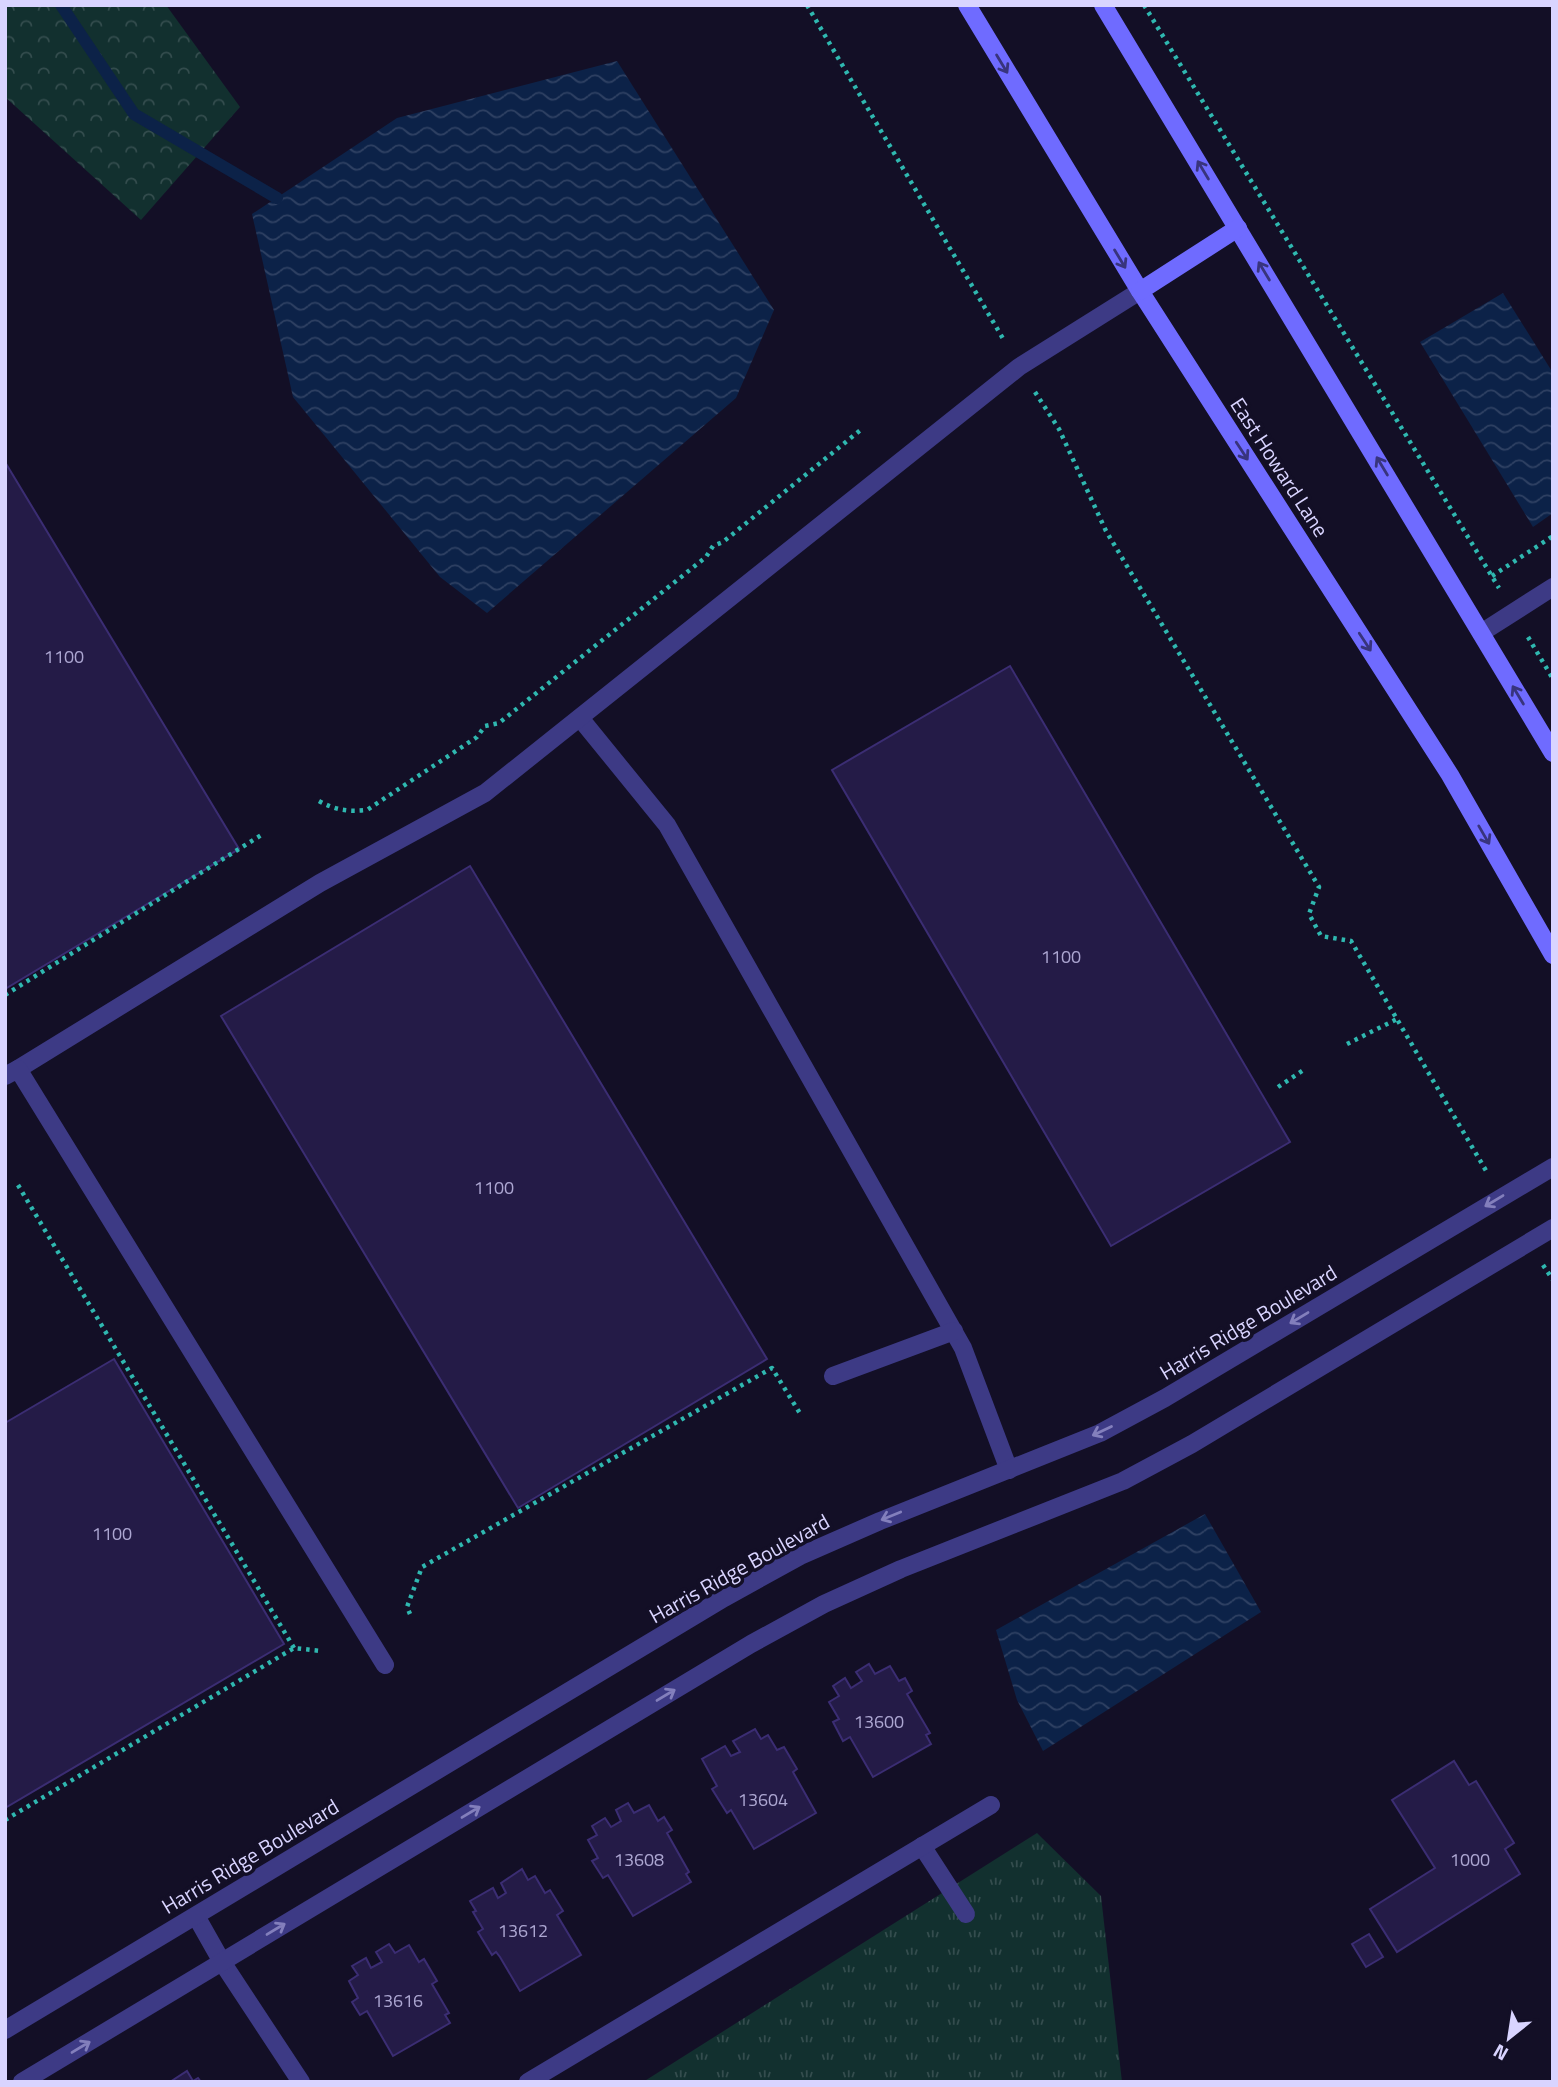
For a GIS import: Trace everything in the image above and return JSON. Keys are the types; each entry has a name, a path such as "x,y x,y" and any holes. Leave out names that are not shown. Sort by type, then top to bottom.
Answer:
{"main road":[{"name":"East Howard Lane","path":"967,5 1140,291 1450,775 1553,955"},
{"path":"1104,5 1553,753"},
{"path":"1140,291 1238,228"}],"street":[{"path":"385,1665 11,1073 320,883 485,793 1020,367 1140,291"},
{"path":"1481,633 1553,586"},
{"path":"580,718 667,825 963,1348 1009,1470"},
{"name":"Harris Ridge Boulevard","path":"5,2030 724,1598 800,1556 1100,1433 1165,1398 1553,1167"},
{"path":"22,2082 751,1644 803,1615 901,1569 1123,1481 1192,1444 1553,1228"},
{"path":"833,1376 954,1332"},
{"path":"528,2082 991,1805"},
{"path":"922,1846 966,1914"},
{"path":"196,1916 222,1962 301,2082"}],"path":[{"path":"807,5 1059,429 1106,531 1319,887 1309,914 1321,936 1351,941 1501,1197"},
{"path":"1144,5 1553,679"},
{"path":"319,801 349,811 367,810 477,737 485,726 499,723 706,557 713,546 723,542 863,428"},
{"path":"1492,576 1553,536"},
{"path":"5,995 263,834"},
{"path":"1347,1044 1397,1019"},
{"path":"1278,1087 1305,1069"},
{"path":"18,1185 294,1648"},
{"path":"1529,1242 1553,1280"},
{"path":"410,1614 407,1607 422,1567 772,1368 801,1415"},
{"path":"5,1820 294,1648 321,1651"}],"green space":[{"path":"5,5 166,5 240,107 141,220 5,97"},
{"path":"1037,1833 1101,1896 1122,2082 643,2082"}],"water":[{"path":"617,61 774,310 736,398 487,613 440,577 293,397 252,214 397,118"},
{"path":"1503,293 1553,373 1553,513 1533,527 1420,342"},
{"path":"1205,1514 1261,1612 1043,1751 1017,1700 996,1630"}],"building":[{"path":"5,462 239,849 5,989"},
{"path":"1010,666 1290,1142 1111,1246 832,770"},
{"path":"470,866 767,1359 518,1508 221,1016"},
{"path":"114,1359 284,1644 5,1808 5,1423"},
{"path":"869,1664 875,1674 890,1666 899,1681 905,1678 912,1691 907,1694 930,1733 926,1735 931,1744 873,1777 850,1737 843,1741 833,1722 839,1719 829,1702 839,1696 833,1686 845,1678 851,1688 862,1681 856,1672"},
{"path":"755,1729 761,1739 768,1735 777,1750 784,1747 797,1769 793,1772 816,1813 754,1849 731,1810 727,1813 712,1789 717,1786 702,1759 725,1746 731,1756 740,1752 733,1741"},
{"path":"1454,1761 1469,1785 1476,1781 1514,1843 1505,1849 1520,1874 1397,1952 1370,1909 1435,1868 1392,1800"},
{"path":"628,1803 634,1813 649,1805 658,1821 664,1817 672,1830 667,1833 689,1872 686,1874 691,1882 633,1916 608,1875 603,1878 592,1861 598,1858 588,1840 597,1835 592,1826 605,1818 611,1827 621,1821 616,1810"},
{"path":"522,1869 528,1880 535,1876 545,1893 550,1890 563,1911 557,1915 581,1955 520,1991 500,1957 496,1952 492,1955 478,1932 483,1929 470,1901 493,1888 498,1898 506,1893 501,1883"},
{"path":"1369,1934 1383,1957 1366,1967 1352,1944"},
{"path":"389,1944 395,1953 409,1945 419,1962 424,1959 437,1981 432,1984 449,2013 445,2015 450,2023 393,2056 367,2011 360,2015 352,2002 358,1998 349,1981 358,1975 352,1966 366,1958 371,1968 382,1962 376,1952"},
{"path":"187,2071 193,2081 198,2078 201,2082 170,2082"}],"waterway":[{"path":"61,5 134,114 277,198"}]}
